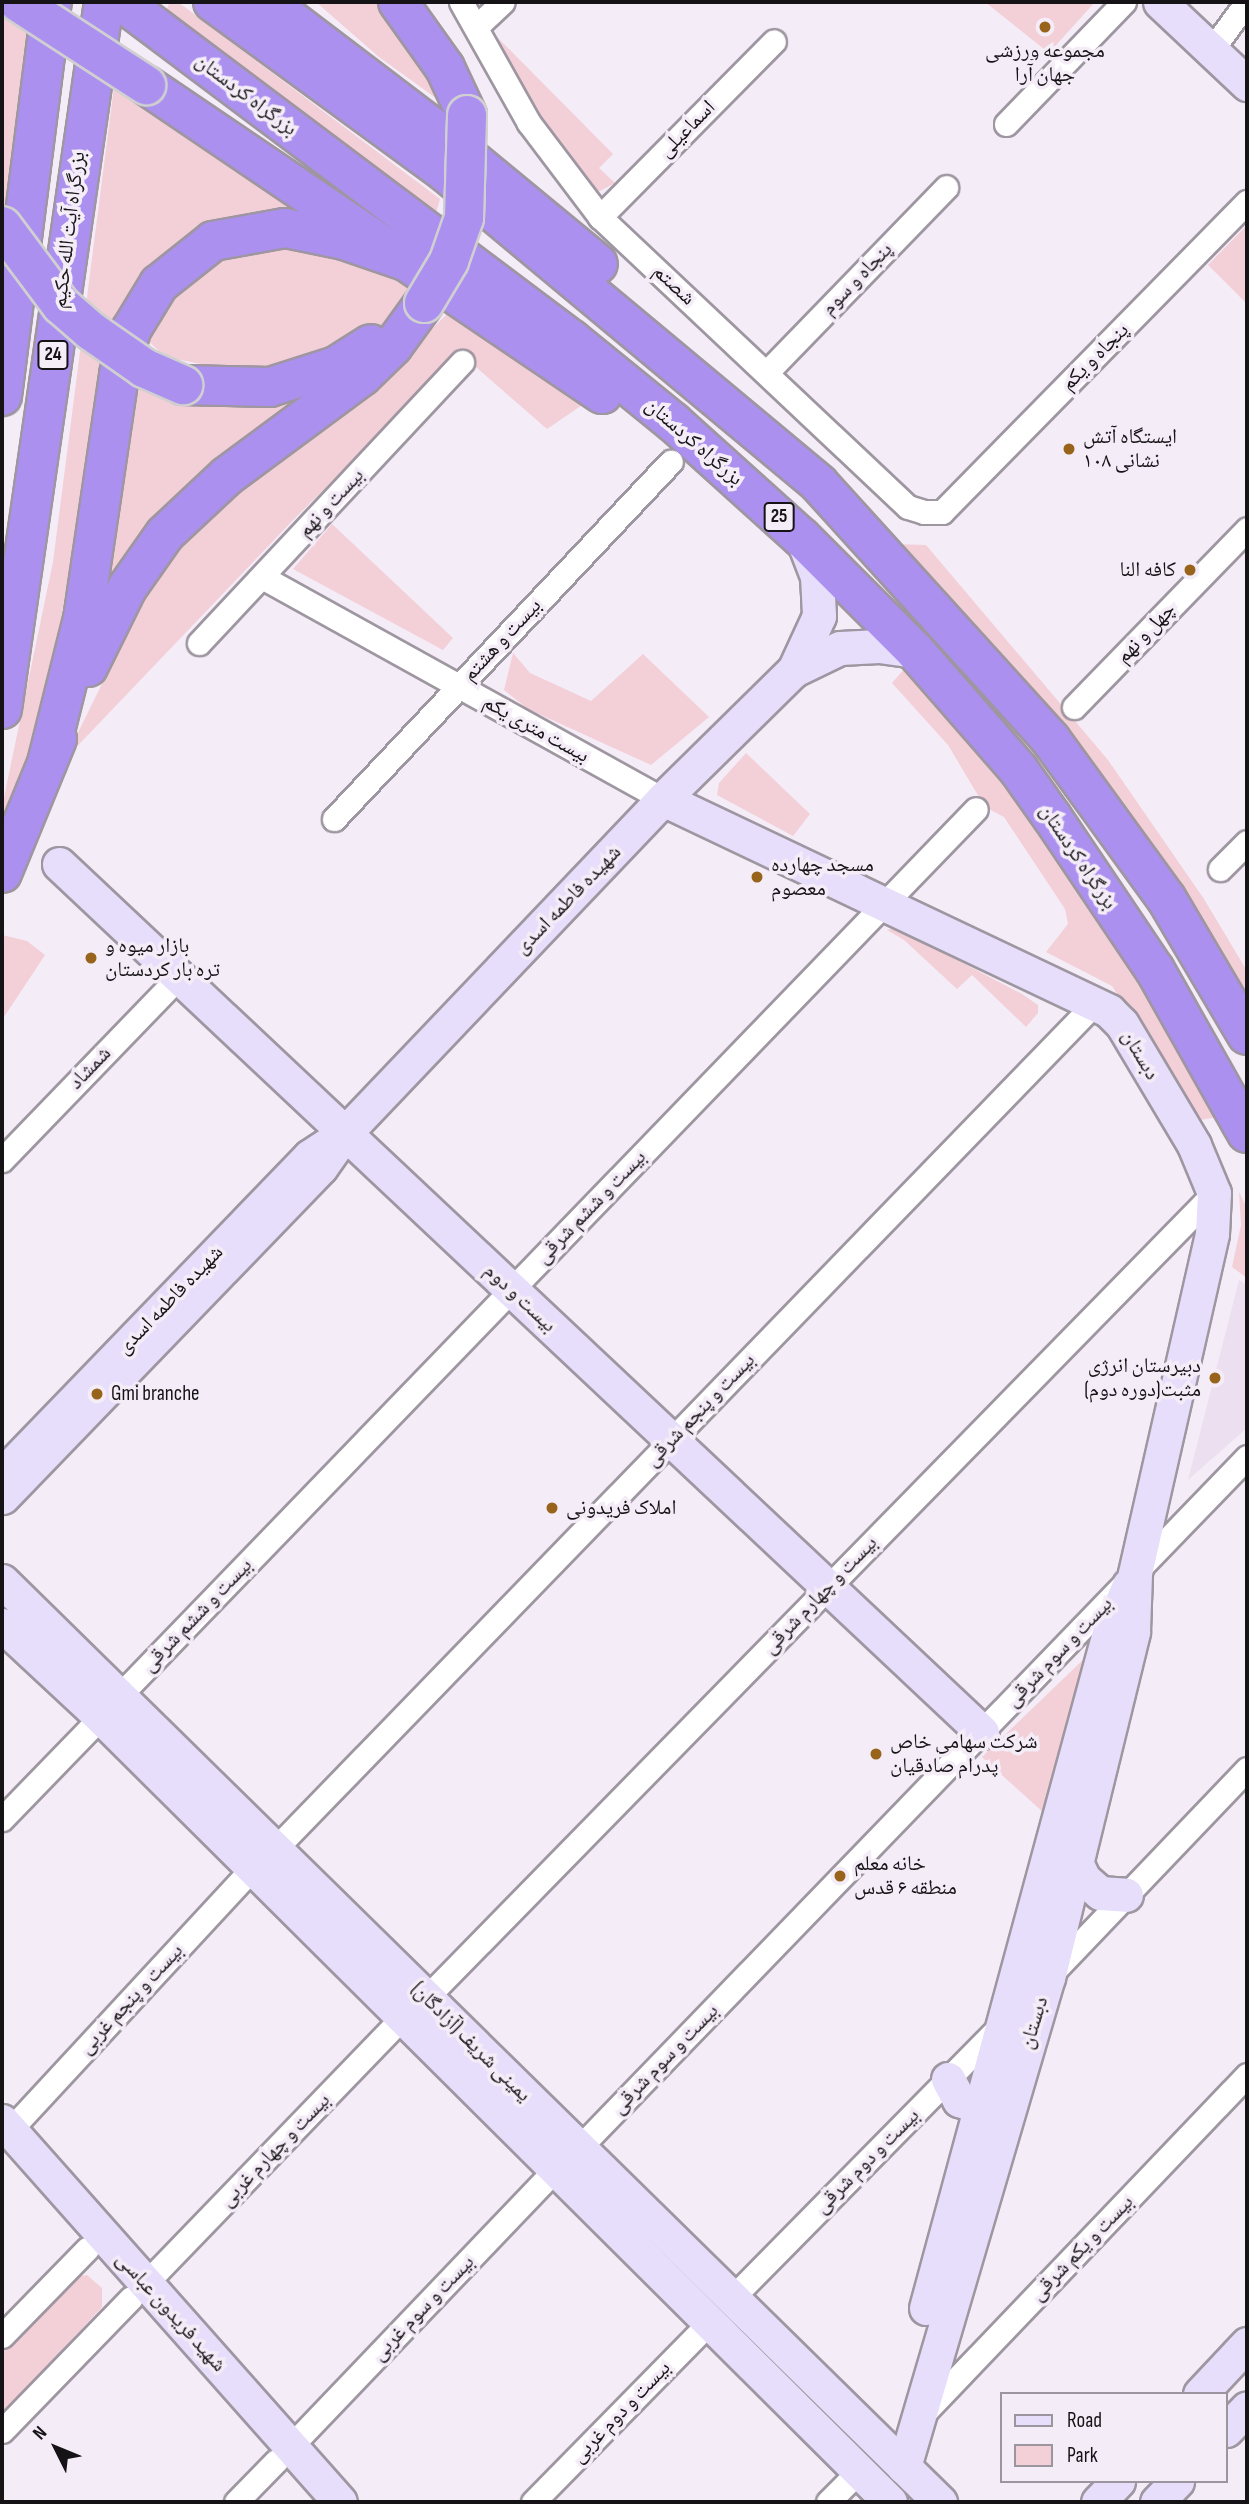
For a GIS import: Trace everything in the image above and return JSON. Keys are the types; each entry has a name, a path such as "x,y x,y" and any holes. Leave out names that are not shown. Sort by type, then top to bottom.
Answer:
{"highway":[{"path":"18,2 414,264 618,405 673,422"},
{"name":"24","path":"2,396 52,2"},
{"name":"بزرگراه آیت الله حکیم","path":"2,709 104,2"},
{"name":"بزرگراه کردستان","path":"122,2 572,340 673,422 802,538 915,650 1018,769 1052,817 1155,970 1247,1133"},
{"name":"25","path":"213,2 445,172 648,338 819,484 1042,730 1166,898 1247,1035"},
{"path":"267,2 539,212 609,274 648,338"},
{"path":"286,2 310,33"},
{"path":"398,2 439,59 467,115"},
{"path":"2,873 111,618 165,534 227,476 362,376 393,346 424,303 449,261 464,218 467,115 457,59 429,2"},
{"path":"2,226 61,305 91,331 144,368 183,385 270,387 307,377 360,352 424,303"},
{"path":"47,763 83,619 119,374 131,330 159,284 213,241 285,228 344,240 414,264"}],"street":[{"name":"شصتم","path":"461,2 477,26 529,123 600,216 768,371 908,507 942,512"},
{"path":"477,26 503,2"},
{"path":"1006,124 1124,2"},
{"path":"1160,2 1247,84"},
{"path":"1212,49 1247,2"},
{"name":"اسماعیلی","path":"600,216 774,41"},
{"name":"پنجاه و سوم","path":"768,371 946,187"},
{"name":"پنجاه و یکم","path":"942,512 1247,202"},
{"name":"بیست و نهم","path":"200,643 462,362"},
{"name":"بیست و هشتم","path":"334,819 671,462"},
{"name":"چهل و نهم","path":"1074,707 1247,529"},
{"path":"794,670 814,633 821,596 802,538"},
{"name":"بیست متری یکم","path":"261,577 663,799"},
{"path":"794,670 840,648 879,646 915,650"},
{"name":"شهیده فاطمه اسدی","path":"2,1497 321,1167 345,1133 663,799 794,670"},
{"name":"دبستان","path":"663,799 1096,1002 1122,1024 1194,1145 1214,1193 1212,1234 1135,1574 1133,1632 1048,1977 916,2385 916,2421 896,2459"},
{"name":"بیست و ششم شرقی","path":"2,1819 976,809"},
{"path":"1220,869 1247,842"},
{"name":"بیست و دوم","path":"59,864 982,1732"},
{"name":"شمشاد","path":"2,1160 178,977"},
{"name":"بیست و پنجم شرقی","path":"264,1858 1096,1002"},
{"name":"شهیده فاطمه اسدی","path":"2,1475 310,1156 345,1133"},
{"name":"بیست و چهارم شرقی","path":"415,2008 1214,1193"},
{"name":"بیست و سوم شرقی","path":"568,2159 1247,1457"},
{"name":"دبستان","path":"896,2459 916,2385 983,2097 1110,1629 1135,1574"},
{"name":"یمینی شریف (آزادگان)","path":"2,1581 110,1706 568,2159 710,2322 890,2502"},
{"name":"یمینی شریف (آزادگان)","path":"2,1625 110,1706"},
{"path":"1003,2024 1247,1769"},
{"name":"بیست و پنجم غربی","path":"4,2136 264,1858"},
{"path":"1076,1862 1091,1887 1111,1896 1126,1895"},
{"name":"بیست و چهارم غربی","path":"2,2431 415,2008"},
{"name":"بیست و دوم شرقی","path":"732,2298 1003,2024"},
{"name":"بیست و یکم شرقی","path":"916,2421 1247,2075"},
{"path":"948,2079 959,2100 971,2104 983,2097"},
{"name":"شهید فریدون عباسی","path":"4,2136 94,2242 283,2454 340,2502"},
{"name":"یمینی شریف (آزادگان)","path":"568,2159 732,2298 940,2502"},
{"name":"بیست و سوم غربی","path":"236,2502 568,2159"},
{"path":"2,2336 94,2242"},
{"name":"بیست و دوم غربی","path":"533,2502 710,2322"},
{"path":"1202,2392 1247,2344"},
{"path":"1228,2428 1247,2408"},
{"name":"شهید فریدون عباسی","path":"283,2454 312,2502"},
{"path":"828,2502 859,2470"},
{"path":"1098,2502 1116,2483"},
{"path":"1157,2502 1175,2483"}],"shaded area":[{"path":"1239,1280 1247,1285 1247,1428 1188,1480"}],"green space":[{"path":"170,2 178,2 440,199 436,213 165,13"},
{"path":"316,2 379,2 410,40 440,101 379,57"},
{"name":"مجموعه ورزشی جهان آرا","path":"985,2 1095,2 1049,53"},
{"path":"2,7 32,28 10,214 2,202"},
{"path":"497,37 613,154 599,168 615,183 596,193 533,113 491,43"},
{"path":"114,87 203,141 318,222 240,221 105,357 55,654 11,816 2,833 2,807 53,562"},
{"path":"1247,225 1247,304 1208,265"},
{"path":"259,236 427,276 394,317 345,354 246,373 176,359 159,351 140,333 176,281"},
{"path":"450,311 591,399 547,429 461,354 297,516 65,759 154,578 194,527 376,384"},
{"path":"124,377 190,401 236,407 325,394 102,597"},
{"path":"332,524 453,638 443,650 293,569"},
{"path":"895,544 926,545 1108,760 1204,899 1247,971 1247,1008"},
{"path":"513,653 530,673 591,701 643,654 709,717 651,765 528,709 504,690"},
{"path":"905,668 968,734 1132,963 1223,1116 1200,1120 1112,986 1046,952 1068,924 1065,909 1004,817 985,807 948,745 892,683"},
{"path":"746,753 810,814 793,836 717,795 719,783"},
{"path":"896,928 1022,994 1038,1005 1038,1013 1026,1027 972,975 957,989 904,940 887,930"},
{"path":"2,935 27,941 45,955 2,1020"},
{"path":"1239,1192 1247,1208 1247,1278 1232,1267 1241,1225"},
{"path":"1088,1655 1044,1813 982,1757"},
{"path":"87,2275 102,2288 102,2307 2,2415 2,2345 73,2277"}],"place":[{"name":"مجموعه ورزشی جهان آرا","path":"1045,27"},
{"name":"ایستگاه آتش نشانی ۱۰۸","path":"1069,449"},
{"name":"کافه النا","path":"1190,570"},
{"name":"مسجد چهارده معصوم","path":"757,877"},
{"name":"بازار میوه و تره بار کردستان","path":"91,958"},
{"name":"دبیرستان انرژی مثبت(دوره دوم)","path":"1215,1378"},
{"name":"Gmi branche","path":"97,1394"},
{"name":"املاک فریدونی","path":"552,1508"},
{"name":"شرکت سهامی خاص پدرام صادقیان","path":"876,1754"},
{"name":"خانه معلم منطقه ۶ قدس","path":"840,1876"}]}
